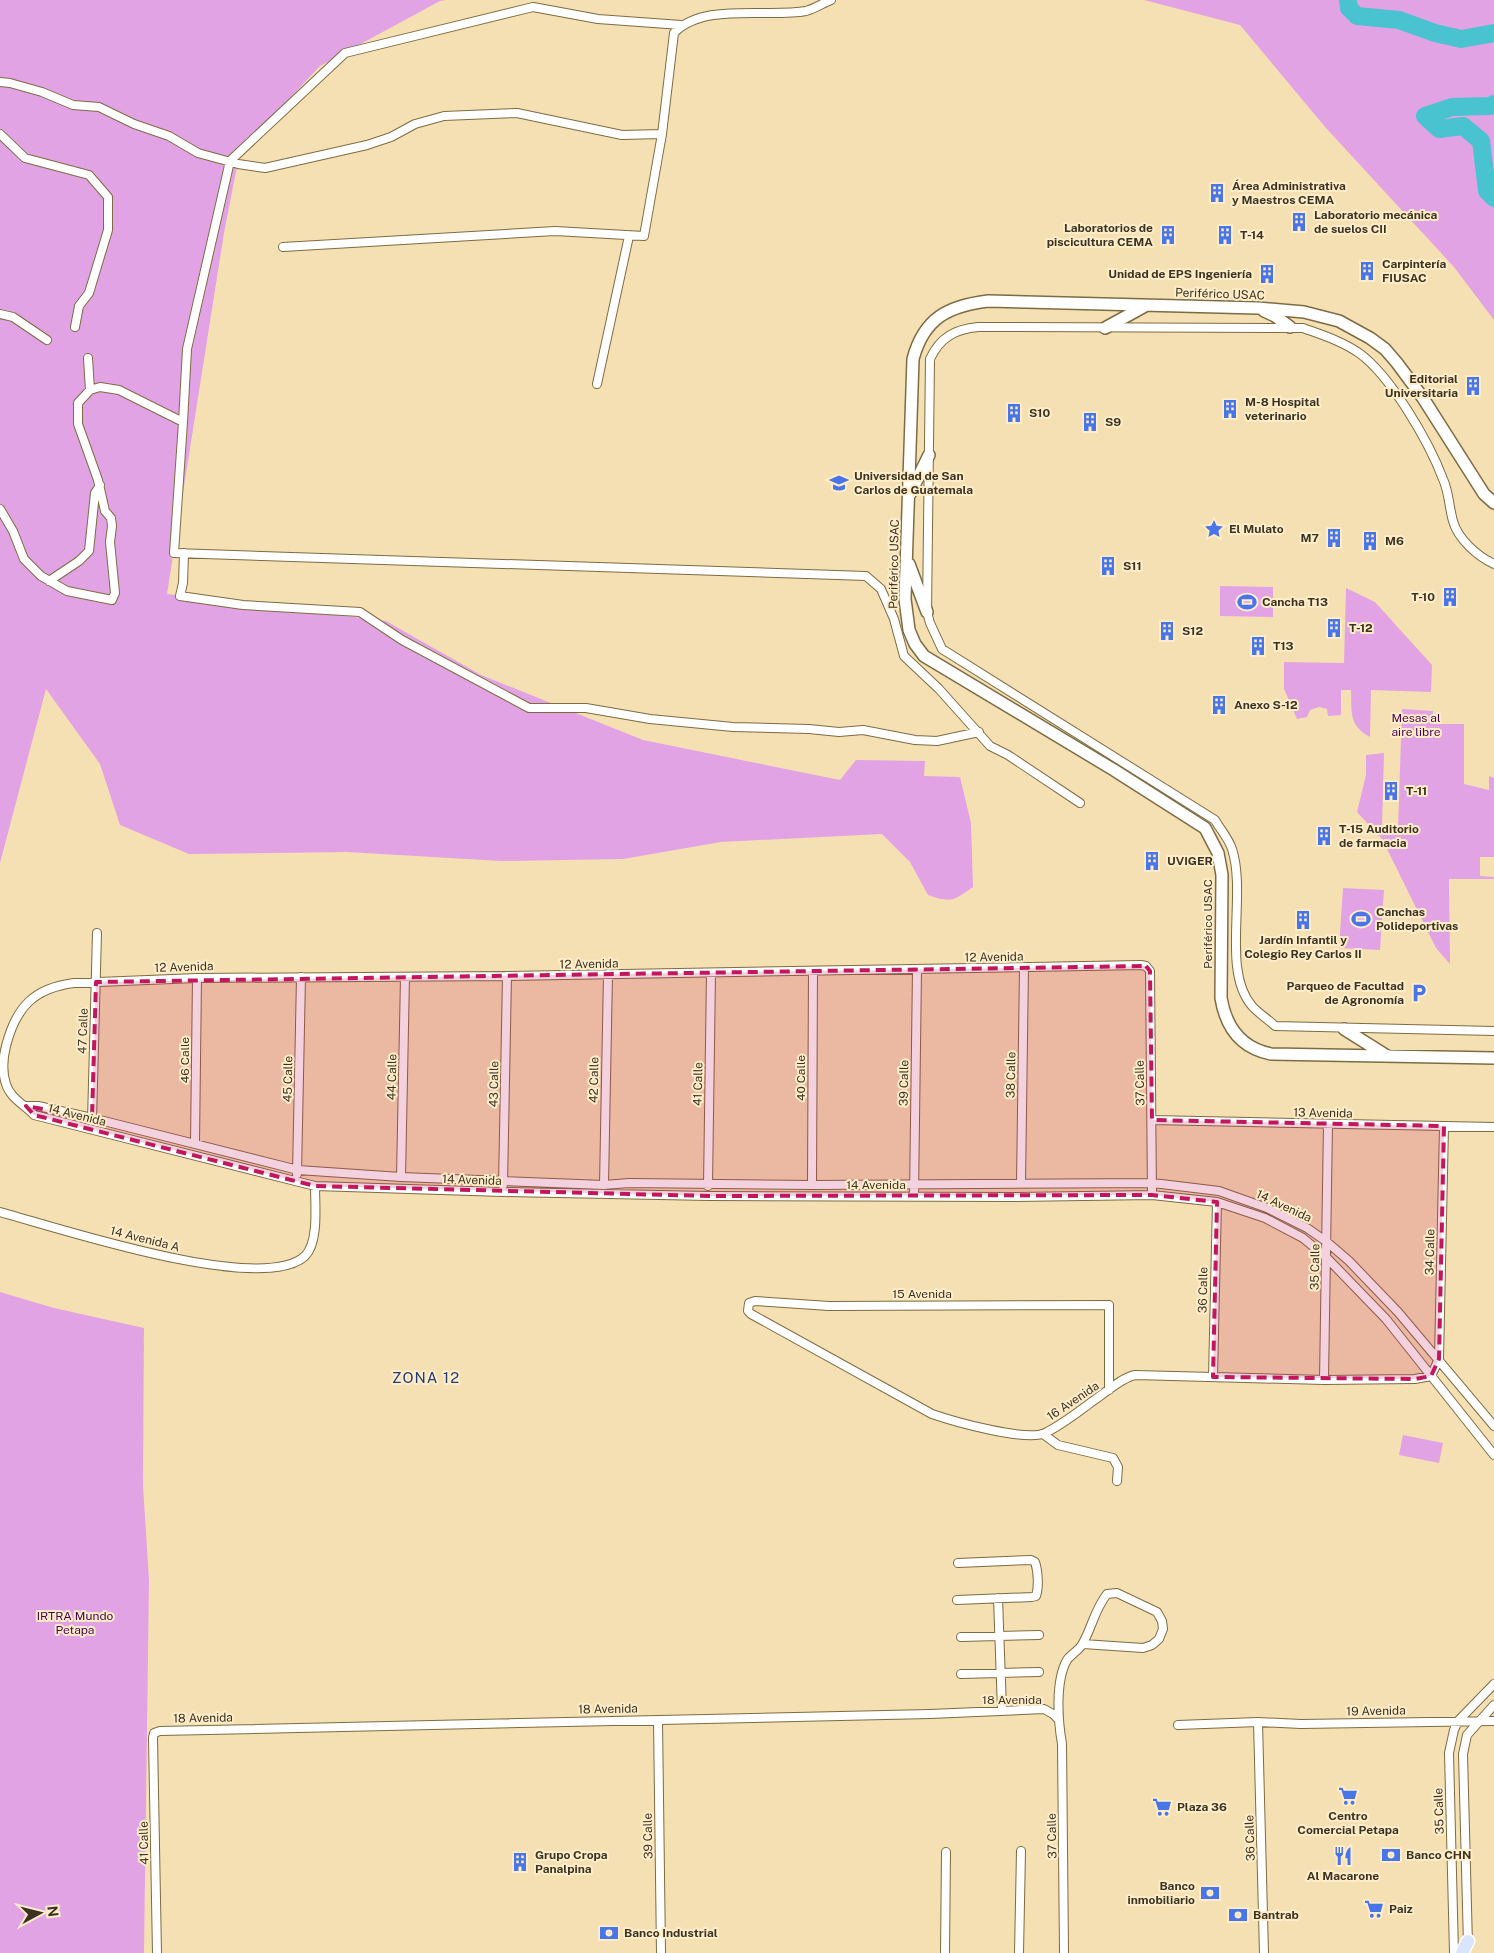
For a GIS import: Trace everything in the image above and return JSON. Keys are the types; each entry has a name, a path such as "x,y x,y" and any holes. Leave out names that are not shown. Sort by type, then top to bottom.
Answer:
{"main road":[{"path":"1462,1953 1468,1947"}],"street":[{"path":"283,247 555,231 644,236 662,134 674,32 681,25 702,16 806,10 831,0"},
{"path":"681,25 598,19 533,7 345,52 230,161 187,348 174,553 866,576 881,589 894,619 904,656 939,689 990,746 1080,803"},
{"path":"0,82 10,82 42,92 73,105 99,108 134,124 169,136 198,153 265,168 375,142 391,137 415,124 444,116 517,112 622,135 662,134"},
{"path":"0,134 25,158 89,175 108,197 108,230 89,293 78,306 75,327"},
{"path":"597,384 629,236"},
{"name":"Periférico USAC","path":"1494,503 1484,494 1398,362 1385,349 1356,329 1339,321 1304,312 1258,308 988,301 955,307 944,313 924,332 917,345 913,360 905,599 909,630 915,644 924,656 1114,770 1205,828 1218,853 1222,875 1221,998 1227,1021 1240,1040 1260,1052 1271,1054 1494,1058"},
{"path":"1105,328 1146,305"},
{"path":"1258,308 1275,316 1290,328"},
{"path":"0,314 13,317 47,340"},
{"path":"927,612 930,359 949,335 956,331 978,326 1303,328 1333,340 1356,351 1375,366 1392,387 1417,427 1443,478 1453,522 1457,531 1472,549 1494,564"},
{"path":"88,358 90,390"},
{"path":"0,508 13,532 24,559 41,576 67,591 112,600 115,593 110,542 111,518 105,512 100,485 78,424 78,403 90,390 100,387 119,390 183,422"},
{"path":"909,498 929,455"},
{"path":"49,581 79,561 90,551 95,494 100,485"},
{"path":"184,553 183,583 180,596 243,604 360,612 402,640 529,708 586,708 650,719 733,727 810,729 839,732 863,730 938,742 979,732"},
{"path":"907,557 930,623 942,649 1215,820 1232,848 1238,884 1236,967 1241,988 1252,1006 1275,1026 1494,1031"},
{"name":"47 Calle","path":"92,1130 97,934"},
{"name":"12 Avenida","path":"26,1106 16,1100 9,1092 3,1070 4,1054 10,1033 20,1011 30,999 44,990 58,985 197,978 813,972 1141,965 1146,966 1150,971"},
{"name":"38 Calle","path":"1021,1183 1024,968"},
{"name":"39 Calle","path":"914,1196 917,970"},
{"name":"37 Calle","path":"1150,971 1152,1195"},
{"name":"40 Calle","path":"812,1185 813,972"},
{"name":"41 Calle","path":"708,1196 711,973"},
{"name":"42 Calle","path":"604,1185 608,974"},
{"name":"43 Calle","path":"503,1192 507,976"},
{"name":"45 Calle","path":"297,1181 301,977"},
{"name":"44 Calle","path":"401,1177 405,977"},
{"name":"46 Calle","path":"195,1143 197,978"},
{"path":"1344,1029 1387,1056"},
{"name":"14 Avenida","path":"26,1106 38,1106 92,1118 298,1170 401,1177 604,1185 628,1183 812,1185 1153,1184 1219,1191 1267,1208 1307,1228 1327,1242 1355,1268 1439,1359 1494,1426"},
{"name":"14 Avenida","path":"26,1106 34,1115 315,1186 708,1196 1015,1197 1152,1195 1217,1202 1265,1218 1303,1238 1327,1258 1386,1319 1494,1455"},
{"name":"13 Avenida","path":"1152,1120 1494,1127"},
{"name":"35 Calle","path":"1324,1380 1328,1124"},
{"name":"34 Calle","path":"1431,1376 1439,1359 1444,1126"},
{"name":"14 Avenida A","path":"0,1212 171,1258 234,1267 268,1269 288,1265 303,1257 312,1244 315,1220 315,1186"},
{"name":"36 Calle","path":"1213,1377 1217,1202"},
{"name":"15 Avenida","path":"751,1314 748,1311 749,1303 755,1301 829,1306 1109,1305 1109,1390"},
{"name":"16 Avenida","path":"751,1314 932,1414 983,1428 1022,1434 1043,1434 1135,1374 1324,1380 1415,1379 1431,1376"},
{"path":"1043,1434 1058,1445 1113,1458 1118,1467 1117,1481"},
{"path":"957,1600 1036,1596 1038,1591 1035,1562 1031,1560 958,1563"},
{"name":"37 Calle","path":"1064,1953 1062,1744 1058,1719 1062,1677 1068,1660 1083,1644 1099,1604 1106,1594 1117,1593 1147,1607 1157,1612 1162,1621 1163,1629 1159,1639 1143,1648 1083,1644"},
{"path":"998,1598 1002,1710"},
{"path":"961,1637 1039,1635"},
{"path":"961,1674 1039,1672"},
{"name":"35 Calle","path":"1454,1953 1449,1752 1458,1721 1494,1684"},
{"name":"35 Calle","path":"1468,1947 1463,1754 1467,1735 1494,1705"},
{"name":"18 Avenida","path":"154,1734 160,1731 214,1729 658,1720 1044,1709 1054,1714 1058,1719"},
{"name":"39 Calle","path":"658,1720 661,1953"},
{"name":"36 Calle","path":"1258,1722 1264,1953"},
{"name":"19 Avenida","path":"1178,1725 1258,1722 1301,1724 1494,1722"},
{"name":"41 Calle","path":"154,1734 158,1953"},
{"path":"1019,1953 1021,1851"},
{"path":"945,1953 946,1852"}],"highlighted area":[{"path":"1146,966 1150,971 1152,1120 1444,1126 1439,1359 1431,1376 1415,1379 1213,1377 1217,1202 1152,1195 709,1196 315,1186 34,1115 26,1106 92,1118 96,982"}],"green space":[{"path":"0,0 446,0 440,1 320,66 240,151 224,233 167,594 386,621 481,675 643,740 840,780 856,760 925,761 924,776 960,777 971,823 973,887 956,898 947,900 928,895 910,862 882,834 721,842 623,859 501,861 347,852 189,854 120,825 100,764 46,689 0,863"},
{"path":"1144,0 1494,0 1494,320 1454,267 1326,128 1240,25"},
{"name":"Cancha T13","path":"1220,586 1273,587 1273,617 1220,616"},
{"path":"1346,588 1375,602 1432,665 1431,692 1371,690 1370,737 1358,728 1355,722 1352,711 1351,690 1341,690 1341,715 1328,716 1327,709 1319,707 1310,710 1307,717 1297,719 1284,689 1284,662 1344,663"},
{"name":"Mesas al aire libre","path":"1402,709 1433,711 1433,724 1464,724 1464,784 1489,790 1489,776 1494,778 1494,857 1480,857 1480,876 1494,877 1494,879 1449,879 1450,964 1436,948 1382,839 1357,812 1366,775 1366,755 1384,753 1382,828 1398,829"},
{"name":"Canchas Polideportivas","path":"1343,888 1384,890 1380,950 1339,948"},
{"name":"IRTRA Mundo Petapa","path":"0,1292 54,1308 144,1328 143,1485 149,1580 144,1953 0,1953"},
{"path":"1403,1435 1443,1443 1439,1463 1399,1455"}],"waterway":[{"path":"1348,0 1349,8 1357,16 1399,20 1435,33 1461,39 1494,33"},
{"path":"1494,104 1490,106 1452,107 1425,116 1439,129 1463,126 1481,141 1487,191 1494,198"}],"place":[{"name":"Área Administrativa y Maestros CEMA","path":"1217,193"},
{"name":"Laboratorio mecánica de suelos CII","path":"1299,222"},
{"name":"Laboratorios de piscicultura CEMA","path":"1168,235"},
{"name":"T-14","path":"1225,235"},
{"name":"Carpintería FIUSAC","path":"1367,271"},
{"name":"Unidad de EPS Ingeniería","path":"1267,274"},
{"name":"Editorial Universitaria","path":"1473,386"},
{"name":"M-8 Hospital veterinario","path":"1230,409"},
{"name":"S10","path":"1014,413"},
{"name":"S9","path":"1090,422"},
{"name":"Universidad de San Carlos de Guatemala","path":"839,483"},
{"name":"El Mulato","path":"1214,529"},
{"name":"M7","path":"1334,538"},
{"name":"M6","path":"1370,541"},
{"name":"S11","path":"1108,566"},
{"name":"T-10","path":"1450,597"},
{"name":"Cancha T13","path":"1247,602"},
{"name":"T-12","path":"1334,628"},
{"name":"S12","path":"1167,631"},
{"name":"T13","path":"1258,646"},
{"name":"Anexo S-12","path":"1219,705"},
{"name":"T-11","path":"1391,791"},
{"name":"T-15 Auditorio de farmacia","path":"1324,836"},
{"name":"UVIGER","path":"1152,861"},
{"name":"Canchas Polideportivas","path":"1361,919"},
{"name":"Jardín Infantil y Colegio Rey Carlos II","path":"1303,920"},
{"name":"Parqueo de Facultad de Agronomía","path":"1419,993"},
{"name":"Centro Comercial Petapa","path":"1348,1796"},
{"name":"Plaza 36","path":"1162,1807"},
{"name":"Banco CHN","path":"1391,1855"},
{"name":"Al Macarone","path":"1343,1856"},
{"name":"Grupo Cropa Panalpina","path":"520,1862"},
{"name":"Banco inmobiliario","path":"1210,1893"},
{"name":"Paiz","path":"1374,1909"},
{"name":"Bantrab","path":"1238,1915"},
{"name":"Banco Industrial","path":"609,1933"}],"district":[{"name":"ZONA 12","path":"426,1377"}]}
